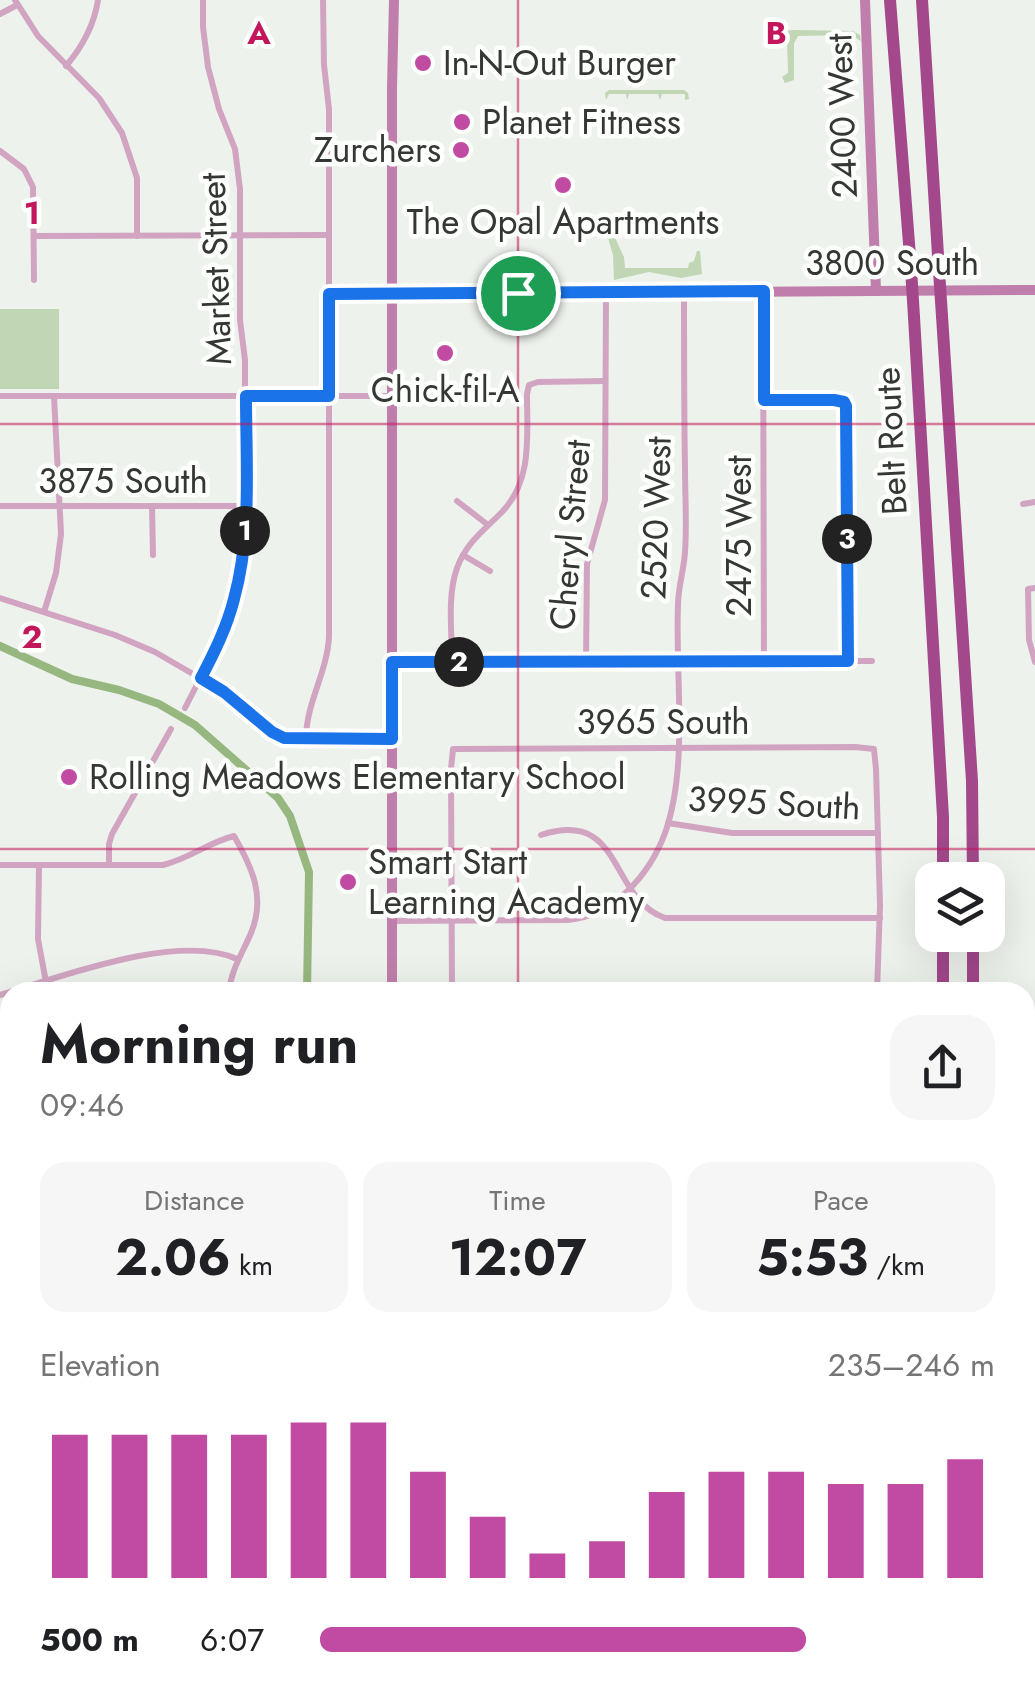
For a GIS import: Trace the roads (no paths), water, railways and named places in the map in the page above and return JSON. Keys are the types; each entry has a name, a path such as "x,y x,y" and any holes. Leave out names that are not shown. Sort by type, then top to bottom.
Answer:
{"highway":[{"name":"Belt Route","path":"890,0 914,317 943,862"},
{"name":"Belt Route","path":"922,0 972,782 973,862"},
{"path":"943,952 943,982"},
{"path":"973,982 974,952"}],"main road":[{"path":"392,982 394,0"},
{"name":"2400 West","path":"865,0 876,291"},
{"name":"3800 South","path":"392,294 1035,290"}],"street":[{"path":"66,66 84,42 98,0"},
{"name":"Market Street","path":"185,708 224,632 244,549 246,396 240,320 240,189 237,161 208,67 203,0"},
{"path":"306,739 307,714 329,644 329,235 324,0"},
{"path":"0,14 16,2 38,36 108,109 128,148 138,193 137,236"},
{"path":"0,151 30,178 34,197 34,280"},
{"path":"34,236 329,235"},
{"name":"2520 West","path":"392,921 579,919 606,909 653,857 668,822 676,784 678,601 685,553 684,291"},
{"name":"2475 West","path":"764,291 764,661"},
{"name":"Cheryl Street","path":"586,662 587,564 604,500 606,292"},
{"name":"3800 South","path":"329,294 392,294"},
{"path":"452,662 453,585 469,545 509,504 522,478 528,447 529,385 605,382"},
{"path":"0,396 392,396"},
{"path":"44,612 58,558 61,506 54,396"},
{"path":"764,400 844,402 847,411 848,661"},
{"path":"457,501 488,524"},
{"path":"1023,504 1035,502"},
{"name":"3875 South","path":"0,506 245,506"},
{"path":"152,506 152,555"},
{"path":"463,555 490,571"},
{"path":"1032,589 1028,640 1035,662"},
{"path":"0,598 142,646 230,696 276,734 306,739 392,739"},
{"path":"392,662 872,661"},
{"path":"108,864 112,834 171,729"},
{"name":"3965 South","path":"452,920 453,749 874,750 878,832"},
{"name":"3995 South","path":"668,822 720,832 878,832"},
{"path":"541,835 571,830 594,836 646,908 665,918 880,918"},
{"path":"877,982 878,832"},
{"path":"0,865 149,866 192,856 234,836 254,874 258,900 253,928 231,982"},
{"path":"39,864 38,939 46,982 146,954 215,952 237,959"},
{"path":"452,920 452,982"}],"waterway":[{"path":"0,646 72,679 159,704 195,725 278,798 290,816 309,872 307,982"}],"place":[{"name":"In-N-Out Burger","path":"423,63"},
{"name":"Planet Fitness","path":"462,122"},
{"name":"Zurchers","path":"461,150"},
{"name":"The Opal Apartments","path":"563,185"},
{"name":"Chick-fil-A","path":"445,353"},
{"name":"Rolling Meadows Elementary School","path":"69,777"},
{"name":"Smart Start Learning Academy","path":"348,882"}]}
